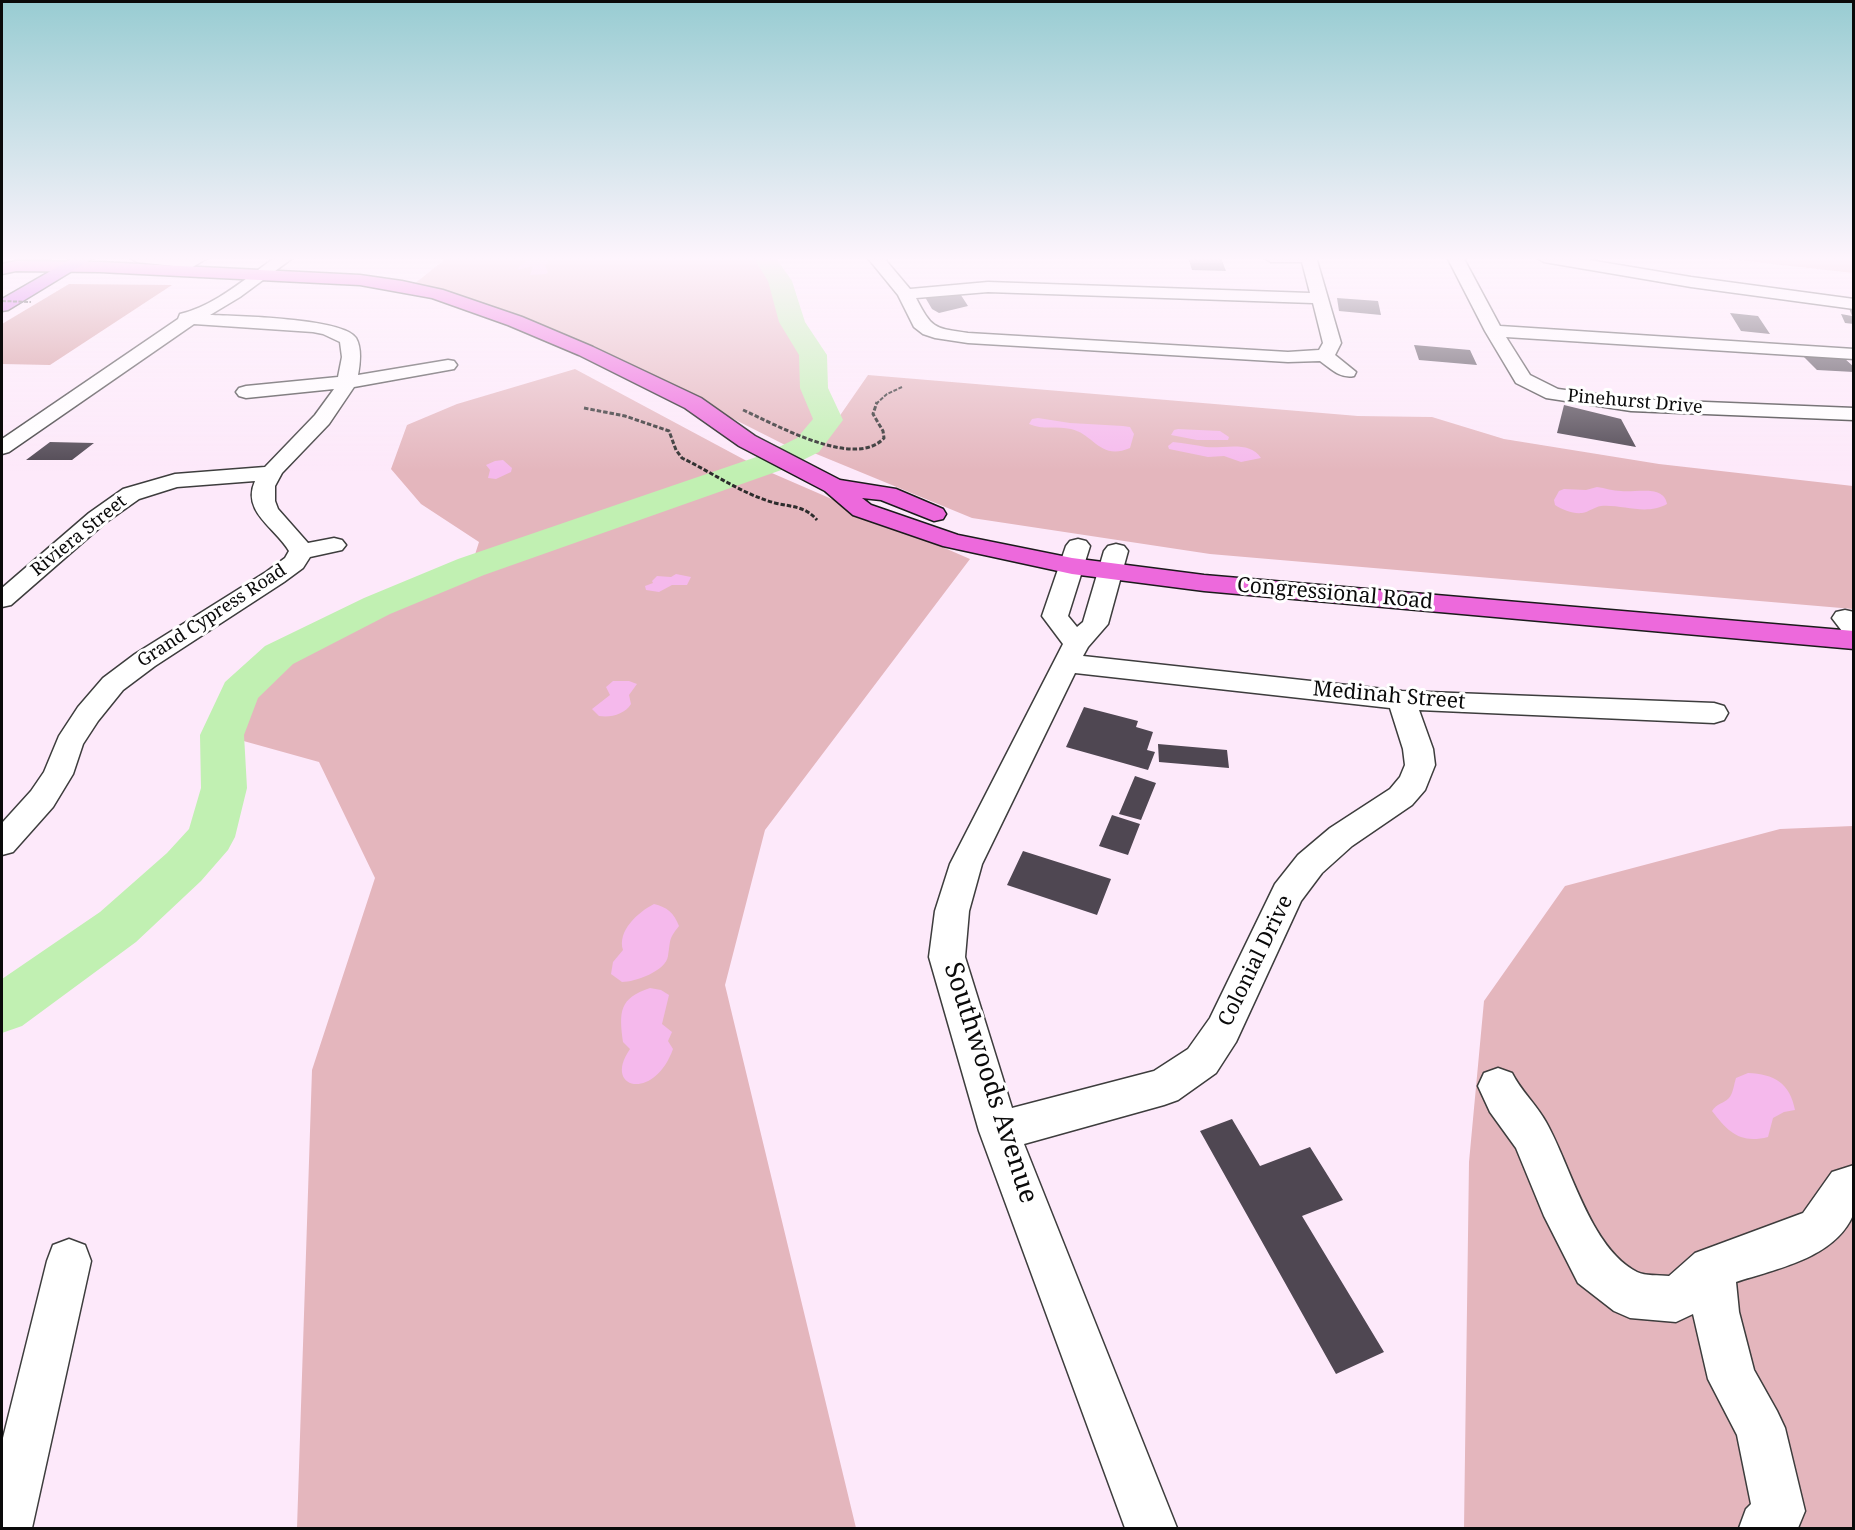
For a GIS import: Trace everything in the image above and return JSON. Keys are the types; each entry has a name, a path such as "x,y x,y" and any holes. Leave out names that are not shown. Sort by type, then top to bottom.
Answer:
{"main road":[{"name":"Congressional Road","path":"533,328 586,351 693,403 749,442 833,486 862,510 952,541 1114,561 1204,582 1851,627"}],"street":[{"path":"2,448 174,328"},
{"path":"271,473 327,414 346,384 351,349 348,339 337,333 319,328"},
{"path":"927,328 952,336 1309,357 1324,355 1330,350 1332,343 1327,328"},
{"path":"1494,331 1854,354"},
{"name":"Pinehurst Drive","path":"1494,331 1524,379 1552,394 1631,405 1854,414"},
{"path":"1324,355 1347,372"},
{"path":"246,392 346,384 390,378 448,365"},
{"name":"Riviera Street","path":"2,600 104,512 123,492 175,481 271,473"},
{"name":"Grand Cypress Road","path":"2,843 42,800 58,774 69,743 88,714 113,684 145,660 275,577 294,562 301,551 298,543 278,525 267,509 263,491 271,473"},
{"path":"301,551 334,545"},
{"path":"1071,653 1055,616 1075,556"},
{"name":"Southwoods Avenue","path":"1114,561 1095,624 1071,653 966,864 952,911 947,957 999,1131 1151,1528"},
{"name":"Medinah Street","path":"1071,653 1402,700 1714,713"},
{"name":"Colonial Drive","path":"999,1131 1164,1087 1202,1061 1223,1030 1287,894 1310,864 1341,837 1401,797 1414,782 1420,765 1418,749 1402,700"},
{"path":"1498,1086 1531,1135 1559,1200 1594,1267 1629,1295 1676,1299 1711,1269 1786,1243 1818,1228 1846,1187 1854,1186"},
{"path":"6,1528 69,1261"},
{"path":"1711,1269 1716,1292 1716,1312 1732,1379 1760,1428 1779,1511 1765,1528"}],"path":[{"path":"740,409 840,448 865,449 884,438 884,431 873,414 875,404 885,394 902,387"},
{"path":"584,408 625,416 669,431 676,450 682,458 759,496 775,502 803,507 812,512 817,520"}],"shaded area":[{"path":"2,328 106,328 50,365 2,364"},
{"path":"537,328 796,328 813,355 814,388 828,420 814,445 795,450 599,351"},
{"path":"575,369 758,467 970,559 765,830 725,985 856,1528 297,1528 312,1070 375,878 319,762 222,735 240,692 279,655 377,606 471,567 479,542 421,504 391,469 407,425 457,404"},
{"path":"868,375 1358,416 1432,417 1504,439 1659,464 1853,486 1853,609 1210,554 972,518 814,453"},
{"path":"1853,826 1853,1528 1464,1528 1469,1162 1484,1001 1565,886 1780,829"}],"sand":[{"path":"1032,419 1070,423 1130,427 1134,434 1130,448 1111,451 1071,429 1029,424"},
{"path":"1174,430 1220,431 1229,437 1228,440 1197,440 1171,435"},
{"path":"1173,442 1206,447 1243,447 1256,452 1261,458 1241,462 1224,456 1208,457 1169,449 1168,446"},
{"path":"503,460 512,468 511,472 496,479 488,478 490,470 486,465"},
{"path":"1597,487 1618,491 1655,492 1665,498 1667,504 1651,509 1601,506 1579,513 1555,505 1554,500 1559,491 1564,489 1586,490"},
{"path":"676,574 691,577 687,585 672,585 659,592 646,590 645,586 653,583 652,581 657,576 671,577"},
{"path":"613,681 629,681 637,684 629,695 631,704 617,714 599,716 592,709 610,695 606,687"},
{"path":"654,904 670,911 679,926 671,937 666,961 649,975 622,982 611,974 613,962 623,950 623,936 630,923"},
{"path":"650,988 661,990 669,995 662,1024 672,1032 668,1041 673,1049 665,1066 654,1077 644,1083 634,1084 626,1081 622,1073 623,1063 630,1049 623,1042 621,1022 623,1008 632,996"},
{"path":"1748,1073 1773,1078 1785,1087 1793,1101 1795,1110 1784,1112 1773,1118 1768,1137 1750,1139 1742,1137 1729,1130 1712,1111 1730,1096 1736,1078"}],"building":[{"path":"1739,328 1766,328 1770,334 1741,331"},
{"path":"1414,345 1470,350 1477,365 1419,360"},
{"path":"1802,355 1844,358 1854,367 1854,372 1817,370"},
{"path":"1564,405 1621,419 1636,447 1557,433"},
{"path":"50,442 94,443 72,460 26,460"},
{"path":"1084,707 1138,721 1136,727 1153,732 1147,750 1155,752 1148,770 1066,747"},
{"path":"1158,744 1227,750 1229,768 1159,762"},
{"path":"1135,776 1156,783 1141,820 1119,814"},
{"path":"1112,815 1140,824 1128,855 1099,846"},
{"path":"1023,851 1111,879 1097,915 1007,885"},
{"path":"1232,1119 1260,1166 1310,1147 1343,1200 1302,1216 1384,1352 1336,1374 1200,1131"}],"waterway":[{"path":"2,1009 118,927 184,867 211,837 224,788 222,735 240,692 279,655 377,606 471,567 776,461 808,445 828,420 814,388 813,355 796,328"}]}
